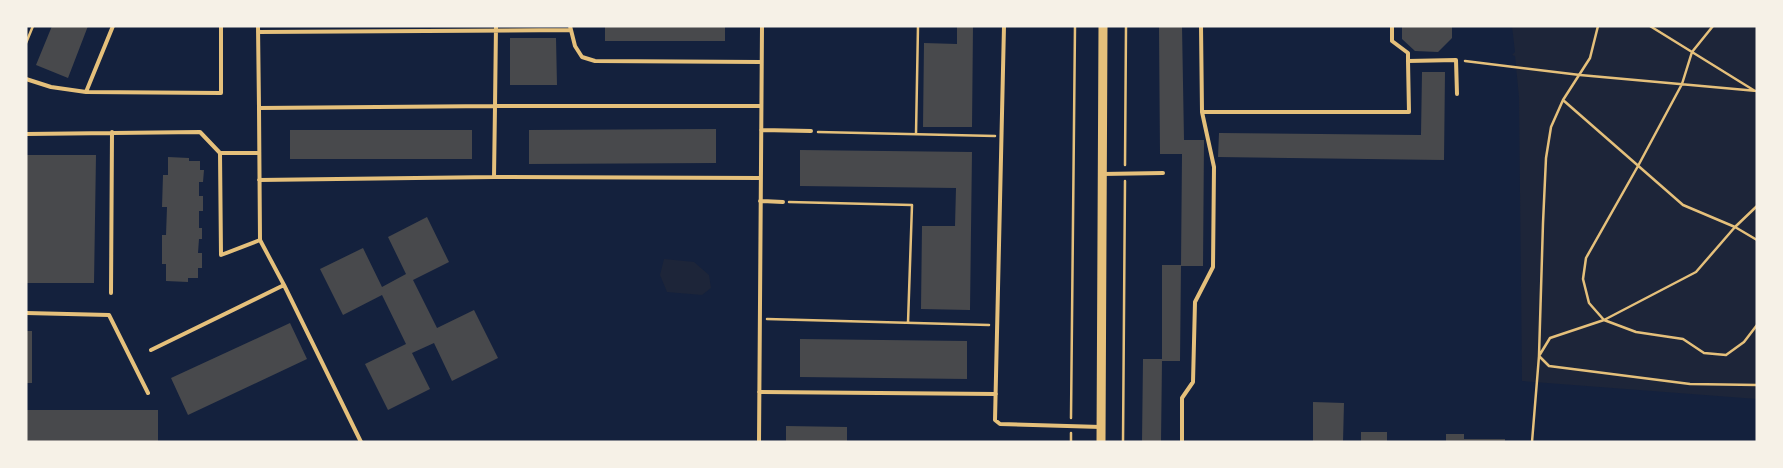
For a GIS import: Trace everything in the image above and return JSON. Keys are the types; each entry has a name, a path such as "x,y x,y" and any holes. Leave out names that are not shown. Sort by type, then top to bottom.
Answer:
{"street":[{"path":"1101,442 1102,26"}],"lane":[{"path":"86,92 113,26"},
{"path":"26,79 51,87 86,92 221,93 221,26"},
{"path":"258,26 260,240 361,442"},
{"path":"759,442 762,26"},
{"path":"1004,26 996,420 1000,424 1101,427"},
{"path":"1182,442 1182,398 1193,382 1194,302 1213,266 1214,167 1202,112 1201,26"},
{"path":"1202,112 1409,112 1408,54 1392,41 1392,26"},
{"path":"258,32 570,28 575,46 582,57 595,61 761,62"},
{"path":"494,177 496,29"},
{"path":"1408,61 1456,60 1457,94"},
{"path":"259,108 761,106"},
{"path":"761,130 811,131"},
{"path":"111,293 112,132"},
{"path":"26,134 200,132 220,154 221,255 260,240"},
{"path":"220,154 259,153"},
{"path":"1102,174 1164,173"},
{"path":"259,180 494,177 760,178"},
{"path":"760,201 783,202"},
{"path":"151,350 284,285"},
{"path":"26,313 109,315 148,393"},
{"path":"759,392 996,394"}],"path":[{"path":"26,43 33,26"},
{"path":"916,134 918,26"},
{"path":"1071,442 1075,26"},
{"path":"1123,442 1126,26"},
{"path":"1532,442 1539,356 1546,158 1552,127 1563,100 1590,58 1598,26"},
{"path":"1650,26 1757,91"},
{"path":"1713,26 1692,52 1682,84 1586,258 1583,279 1589,303 1604,320 1636,332 1683,339 1704,353 1726,355 1744,342 1757,325"},
{"path":"1456,60 1580,75 1757,91"},
{"path":"1563,100 1683,205 1735,227 1757,240"},
{"path":"811,131 1002,136"},
{"path":"783,202 912,205 908,323"},
{"path":"1539,356 1550,338 1604,320 1696,272 1735,227 1757,206"},
{"path":"760,319 998,325"},
{"path":"1539,356 1549,366 1690,384 1757,386"}],"shaded area":[{"path":"1512,26 1757,26 1757,399 1522,381 1519,97 1515,56 1512,55 1515,52"},
{"path":"664,259 694,262 709,275 711,288 702,295 667,292 660,275"}],"building":[{"path":"52,26 88,26 68,78 36,65"},
{"path":"605,26 725,26 725,41 605,41"},
{"path":"957,26 973,26 972,127 923,127 924,43 957,44"},
{"path":"1159,26 1182,26 1184,140 1204,140 1203,266 1181,266 1182,154 1160,154"},
{"path":"1402,26 1452,26 1452,38 1438,52 1415,51 1402,39"},
{"path":"510,38 556,38 557,85 510,85"},
{"path":"1422,72 1445,72 1444,160 1218,157 1219,133 1421,135"},
{"path":"716,129 716,163 529,164 529,130"},
{"path":"290,130 472,130 472,159 290,159"},
{"path":"800,150 972,152 970,310 921,309 922,226 955,226 956,188 800,186"},
{"path":"26,155 96,155 94,283 26,283"},
{"path":"168,157 189,158 189,161 200,161 200,170 204,170 203,182 199,182 199,196 203,196 203,211 199,211 199,228 202,228 202,239 199,239 198,253 202,253 202,268 198,268 198,278 188,278 188,282 166,281 166,264 162,264 162,235 166,235 167,207 162,207 163,175 168,175"},
{"path":"427,217 449,262 413,280 437,328 474,310 498,358 452,381 434,343 412,353 430,389 388,410 365,364 406,344 382,295 343,315 320,269 363,248 382,287 406,274 388,237"},
{"path":"1162,265 1181,265 1180,361 1162,361 1161,442 1142,442 1143,359 1162,359"},
{"path":"290,323 307,359 188,415 171,378"},
{"path":"26,331 32,331 32,383 26,383"},
{"path":"800,339 967,341 967,379 800,377"},
{"path":"1313,402 1344,403 1343,442 1313,442"},
{"path":"26,410 158,410 158,442 26,442"},
{"path":"786,426 847,427 847,442 786,442"},
{"path":"1361,432 1387,432 1387,442 1361,442"},
{"path":"1446,434 1464,434 1464,439 1505,439 1505,442 1446,442"}]}
